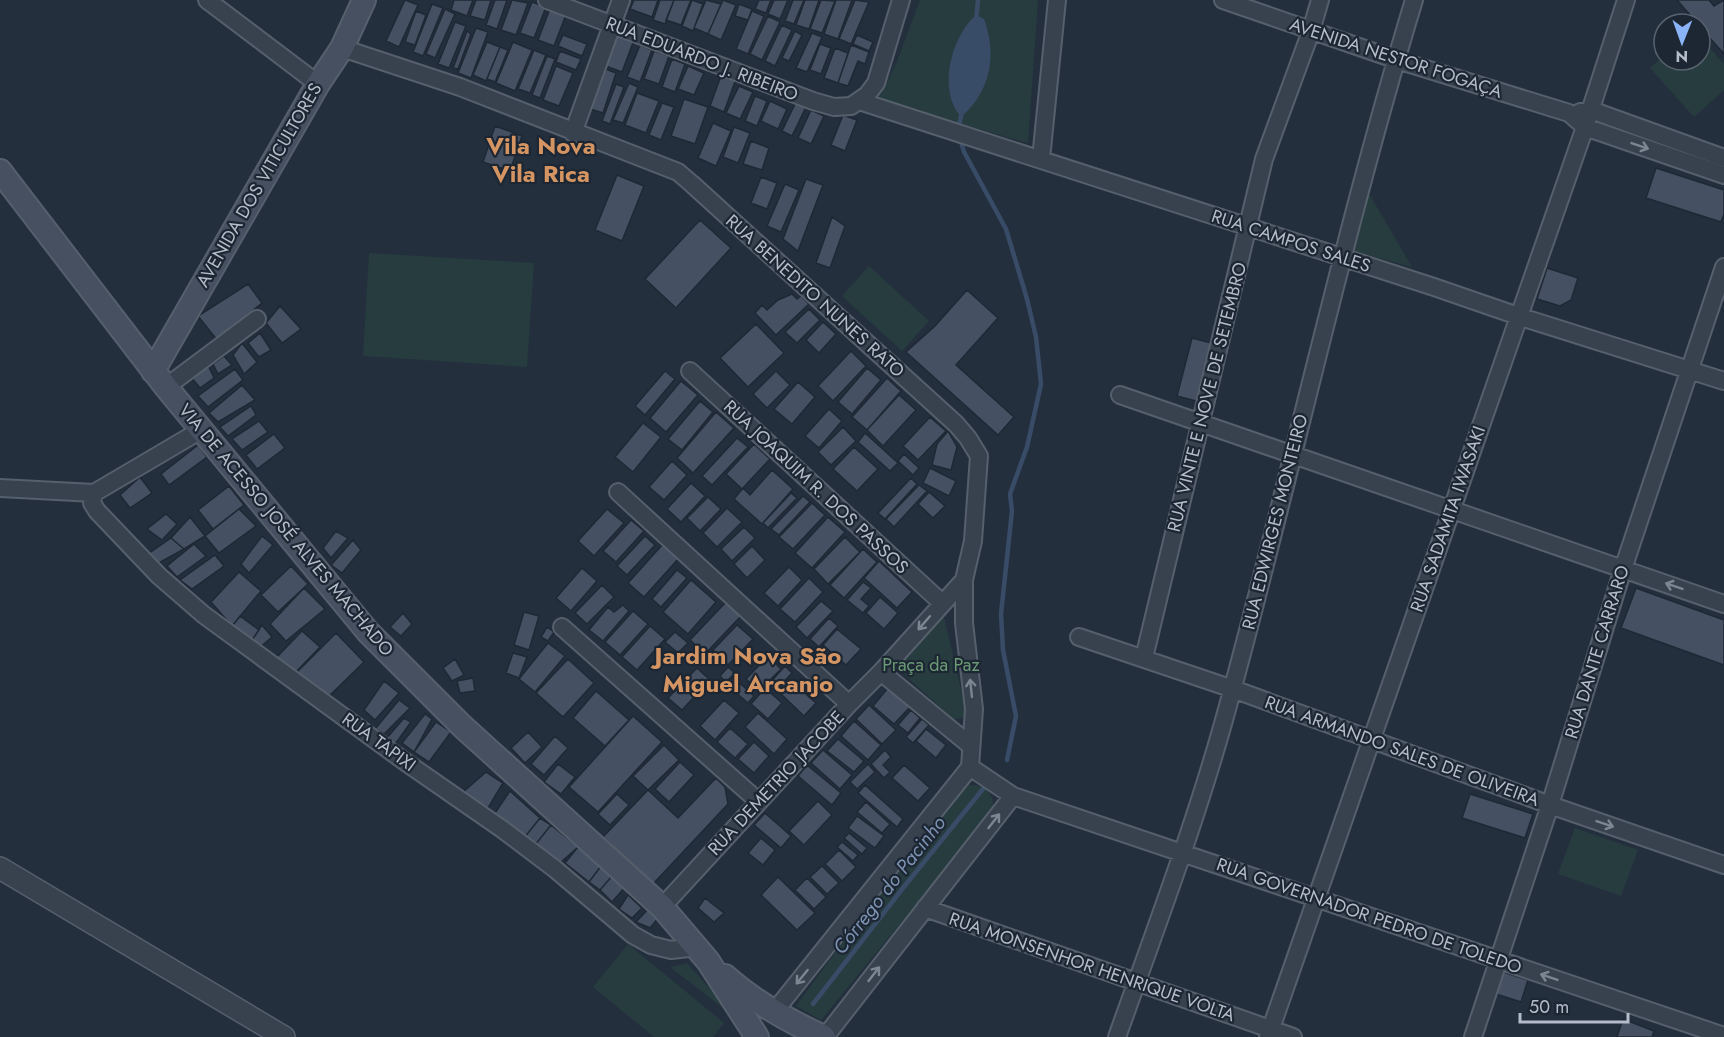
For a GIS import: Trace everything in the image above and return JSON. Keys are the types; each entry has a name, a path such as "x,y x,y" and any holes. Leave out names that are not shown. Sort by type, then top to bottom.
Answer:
{"main road":[{"name":"AVENIDA DOS VITICULTORES","path":"159,379 318,84 342,48 364,0"},
{"name":"VIA DE ACESSO JOSÉ ALVES MACHADO","path":"0,171 159,379 368,632 462,726 662,907 702,954"},
{"path":"702,954 738,988 779,1015 821,1035"},
{"path":"702,954 755,1036"}],"street":[{"path":"207,0 318,84"},
{"name":"RUA EDUARDO J. RIBEIRO","path":"547,0 813,101 834,107 850,106 859,101"},
{"path":"573,133 621,0"},
{"path":"1041,159 1057,0"},
{"name":"AVENIDA NESTOR FOGAÇA","path":"1223,0 1397,60 1569,113 1591,110 1724,158"},
{"name":"RUA VINTE E NOVE DE SETEMBRO","path":"1144,658 1264,159 1311,31 1320,0"},
{"name":"RUA EDWIRGES MONTEIRO","path":"1117,1037 1182,853 1233,689 1341,257 1414,0"},
{"name":"RUA SADAMITA IWASAKI","path":"1269,1033 1585,128 1626,0"},
{"path":"859,101 876,83 898,1"},
{"name":"RUA BENEDITO NUNES RATO","path":"342,48 460,87 573,133 678,172 947,416 968,438 980,456 973,541 964,580 964,622 974,710 971,746 976,771"},
{"name":"RUA CAMPOS SALES","path":"859,101 1724,381"},
{"name":"AVENIDA NESTOR FOGAÇA","path":"1569,113 1585,128 1724,175"},
{"name":"RUA DANTE CARRARO","path":"1473,1037 1550,805 1623,569 1724,267"},
{"path":"159,379 257,319"},
{"name":"RUA JOAQUIM R. DOS PASSOS","path":"690,371 942,603"},
{"path":"1120,394 1724,603"},
{"path":"0,488 94,493 201,430"},
{"path":"618,492 849,704"},
{"name":"RUA TAPIXI","path":"94,493 92,502 97,511 159,576 204,615 555,868 633,934 651,945 702,954"},
{"name":"RUA DEMETRIO JACOBE","path":"662,907 964,580"},
{"path":"562,627 758,801"},
{"name":"RUA ARMANDO SALES DE OLIVEIRA","path":"1079,637 1233,689 1550,805 1724,865"},
{"path":"881,672 971,746"},
{"path":"755,1036 779,1015 976,771"},
{"name":"RUA GOVERNADOR PEDRO DE TOLEDO","path":"976,771 1013,796 1723,1034"},
{"path":"821,1035 1013,796"},
{"path":"0,868 284,1037"},
{"name":"RUA MONSENHOR HENRIQUE VOLTA","path":"925,908 1269,1033 1293,1037"}],"green space":[{"path":"920,0 1038,0 1028,143 878,100 896,64"},
{"path":"1712,50 1724,64 1724,90 1694,117 1654,72 1712,72"},
{"path":"1368,192 1412,267 1353,251"},
{"path":"369,253 534,263 527,367 363,356"},
{"path":"869,266 929,321 902,351 842,296"},
{"name":"Praça da Paz","path":"944,617 966,711 962,718 953,719 905,675 901,668 901,659"},
{"path":"980,786 988,791 992,799 993,811 821,1020 796,1006 949,797 960,787"},
{"path":"1575,828 1638,850 1621,896 1558,874"},
{"path":"628,944 724,1023 713,1037 654,1037 593,987"},
{"path":"687,963 736,1018 670,967"}],"water":[{"path":"976,15 984,19 988,32 989,72 979,96 961,117 950,93 950,64 960,36"}],"building":[{"path":"405,0 418,5 399,47 386,41"},
{"path":"454,0 473,0 467,16 451,10"},
{"path":"476,0 491,0 485,20 470,16"},
{"path":"495,0 507,0 497,29 486,25"},
{"path":"512,0 528,3 516,35 501,30"},
{"path":"634,0 658,0 652,17 630,9"},
{"path":"660,0 674,0 665,24 653,20"},
{"path":"674,0 691,0 681,25 666,20"},
{"path":"692,0 703,4 693,31 682,26"},
{"path":"706,0 721,4 708,34 694,28"},
{"path":"723,0 736,5 721,40 708,34"},
{"path":"759,0 771,0 766,13 755,9"},
{"path":"774,0 788,0 780,19 768,14"},
{"path":"793,0 804,0 794,24 785,21"},
{"path":"805,0 819,0 809,29 796,25"},
{"path":"821,0 835,1 822,33 810,29"},
{"path":"836,0 852,0 838,39 824,34"},
{"path":"855,0 869,2 851,44 839,39"},
{"path":"1677,0 1709,0 1714,6 1724,0 1724,54 1712,40 1712,12 1688,12"},
{"path":"532,2 546,7 534,38 520,33"},
{"path":"432,4 443,8 423,56 413,52"},
{"path":"739,4 752,9 748,20 735,16"},
{"path":"551,6 567,12 554,46 538,40"},
{"path":"445,9 455,14 435,58 426,54"},
{"path":"416,11 426,15 415,45 405,42"},
{"path":"752,11 764,16 748,54 736,49"},
{"path":"768,16 780,22 762,60 750,54"},
{"path":"455,22 466,26 449,68 438,64"},
{"path":"782,25 792,30 775,66 765,61"},
{"path":"476,28 488,32 471,78 458,73"},
{"path":"467,31 471,34 458,69 453,68"},
{"path":"795,31 802,35 789,61 782,58"},
{"path":"615,33 634,40 622,72 603,65"},
{"path":"812,33 822,37 807,72 796,68"},
{"path":"563,35 587,44 582,56 558,46"},
{"path":"857,35 873,42 869,51 853,44"},
{"path":"487,42 500,47 486,81 473,75"},
{"path":"513,42 532,50 515,91 496,83"},
{"path":"820,44 831,48 821,74 810,70"},
{"path":"640,45 652,50 640,82 627,77"},
{"path":"851,45 869,52 865,64 858,61 848,86 838,83"},
{"path":"500,47 508,50 495,82 487,79"},
{"path":"835,48 848,53 838,83 824,78"},
{"path":"534,50 546,55 530,93 518,89"},
{"path":"560,51 581,59 576,70 556,62"},
{"path":"654,51 669,56 659,84 644,79"},
{"path":"547,56 555,59 540,98 532,95"},
{"path":"672,59 685,64 675,92 662,87"},
{"path":"556,66 573,73 559,106 543,100"},
{"path":"688,66 704,73 694,95 678,89"},
{"path":"603,68 616,73 603,113 590,109"},
{"path":"722,73 736,79 724,112 710,106"},
{"path":"629,83 638,87 623,123 613,120"},
{"path":"616,84 624,87 610,124 602,121"},
{"path":"739,86 753,92 740,119 726,113"},
{"path":"637,93 659,101 646,133 625,125"},
{"path":"755,96 767,101 757,126 745,121"},
{"path":"684,99 708,107 695,144 671,136"},
{"path":"770,101 787,109 778,129 761,121"},
{"path":"796,102 806,107 792,136 782,131"},
{"path":"662,103 674,107 661,140 649,135"},
{"path":"811,110 824,116 811,144 798,138"},
{"path":"843,115 857,120 845,151 831,145"},
{"path":"713,123 731,131 716,166 698,158"},
{"path":"495,126 522,136 510,171 483,162"},
{"path":"734,127 750,133 738,163 723,157"},
{"path":"751,141 769,148 762,170 743,164"},
{"path":"1656,168 1724,190 1724,214 1721,222 1646,198"},
{"path":"617,175 644,186 622,241 595,230"},
{"path":"761,177 777,183 767,209 751,203"},
{"path":"806,179 823,185 798,251 783,239"},
{"path":"785,184 799,190 781,232 767,226"},
{"path":"832,217 845,226 830,268 816,263"},
{"path":"700,220 731,248 676,308 645,279"},
{"path":"1547,268 1578,278 1571,300 1560,306 1537,299"},
{"path":"248,284 262,303 217,340 198,316"},
{"path":"967,290 998,318 956,365 1014,417 998,435 906,352 935,326"},
{"path":"792,294 797,299 801,296 809,304 776,335 755,313 762,305 767,310 778,300"},
{"path":"280,306 301,329 282,343 266,323"},
{"path":"809,309 820,320 797,343 785,332"},
{"path":"823,322 836,334 819,353 806,340"},
{"path":"756,324 784,353 748,387 720,358"},
{"path":"260,333 271,350 259,357 248,343"},
{"path":"1192,338 1215,344 1200,402 1177,396"},
{"path":"242,343 257,362 244,374 233,355"},
{"path":"851,351 866,366 833,401 818,386"},
{"path":"224,356 232,365 218,374 213,364"},
{"path":"208,365 214,378 200,388 191,377"},
{"path":"867,368 881,380 852,414 838,402"},
{"path":"235,369 243,380 208,407 198,396"},
{"path":"665,371 675,379 645,415 635,406"},
{"path":"776,371 790,385 767,408 753,394"},
{"path":"887,378 901,391 867,430 852,417"},
{"path":"681,381 698,395 666,432 650,418"},
{"path":"798,382 815,397 792,424 774,409"},
{"path":"242,385 255,400 218,422 209,413"},
{"path":"899,395 916,410 883,446 867,430"},
{"path":"700,401 713,412 682,450 668,439"},
{"path":"251,406 256,415 228,436 220,427"},
{"path":"829,409 842,421 819,448 805,436"},
{"path":"716,412 734,428 693,473 677,458"},
{"path":"930,417 946,431 918,460 903,446"},
{"path":"259,421 268,432 242,450 232,439"},
{"path":"643,423 661,437 633,472 615,457"},
{"path":"843,427 856,441 831,465 818,452"},
{"path":"948,431 957,447 951,470 932,465 937,444"},
{"path":"865,433 898,463 890,471 858,442"},
{"path":"274,434 285,448 257,469 246,455"},
{"path":"737,438 748,447 712,485 702,476"},
{"path":"754,444 770,459 742,489 726,474"},
{"path":"198,445 207,457 169,485 161,474"},
{"path":"854,447 878,469 857,491 833,469"},
{"path":"904,454 919,468 913,475 898,461"},
{"path":"672,461 687,475 664,500 649,487"},
{"path":"930,468 956,481 949,496 923,483"},
{"path":"772,470 793,489 762,524 734,499 743,488 750,495"},
{"path":"140,477 152,493 130,508 120,495"},
{"path":"911,478 917,484 885,519 878,513"},
{"path":"691,483 705,496 681,522 667,509"},
{"path":"919,485 927,491 894,527 886,519"},
{"path":"229,486 244,505 213,529 198,510"},
{"path":"929,492 945,506 933,518 918,504"},
{"path":"791,493 797,498 768,528 763,523"},
{"path":"803,496 810,502 779,535 771,529"},
{"path":"708,497 721,509 700,531 687,518"},
{"path":"812,503 825,515 793,549 779,537"},
{"path":"727,508 742,522 717,547 703,533"},
{"path":"239,509 256,526 219,553 205,536"},
{"path":"607,509 624,523 594,556 578,541"},
{"path":"166,514 177,524 162,540 147,529"},
{"path":"190,517 205,536 184,549 171,538"},
{"path":"828,517 845,532 812,568 795,553"},
{"path":"631,520 644,531 616,562 603,551"},
{"path":"744,527 755,538 732,561 721,549"},
{"path":"336,531 348,538 331,558 323,548"},
{"path":"262,536 273,545 249,573 241,564"},
{"path":"645,536 655,545 627,575 617,566"},
{"path":"845,537 860,552 828,584 814,569"},
{"path":"171,538 184,549 157,564 148,554"},
{"path":"353,540 361,550 342,573 331,565"},
{"path":"194,544 206,556 177,577 167,566"},
{"path":"663,544 679,558 644,597 628,583"},
{"path":"752,546 765,560 747,578 734,564"},
{"path":"863,549 877,562 844,598 830,585"},
{"path":"215,555 224,566 192,589 180,580"},
{"path":"879,561 912,592 897,608 864,578"},
{"path":"291,566 308,584 278,612 261,595"},
{"path":"789,567 802,580 778,606 764,593"},
{"path":"582,568 597,581 571,611 556,598"},
{"path":"677,570 687,578 661,607 652,599"},
{"path":"239,572 261,591 232,626 211,602"},
{"path":"809,578 823,592 795,622 780,609"},
{"path":"691,580 716,602 688,634 663,612"},
{"path":"863,582 871,588 861,599 869,606 863,613 847,600"},
{"path":"602,585 614,597 587,624 575,613"},
{"path":"304,588 325,609 286,641 270,624"},
{"path":"1636,588 1724,620 1724,665 1621,628"},
{"path":"880,597 898,613 884,629 866,613"},
{"path":"821,601 833,611 807,638 796,627"},
{"path":"726,602 741,616 705,654 690,640"},
{"path":"623,605 629,611 603,641 589,630 608,607 614,612"},
{"path":"633,611 648,624 620,655 605,642"},
{"path":"524,612 539,616 529,650 514,645"},
{"path":"403,613 412,624 401,636 390,627"},
{"path":"240,616 259,630 252,640 232,626"},
{"path":"829,618 838,626 819,647 810,639"},
{"path":"262,625 272,637 259,648 252,640"},
{"path":"737,625 753,639 728,665 713,650"},
{"path":"650,626 665,639 637,670 622,657"},
{"path":"547,627 554,632 548,641 541,637"},
{"path":"837,629 861,649 846,665 823,645"},
{"path":"302,631 320,647 293,675 275,659"},
{"path":"675,632 688,643 678,653 665,642"},
{"path":"336,633 364,662 325,700 297,672"},
{"path":"548,643 565,656 535,692 519,679"},
{"path":"513,653 527,657 519,678 506,673"},
{"path":"768,656 781,669 759,691 746,679"},
{"path":"455,659 464,675 452,681 443,668"},
{"path":"568,659 594,683 563,717 536,693"},
{"path":"785,666 792,673 775,691 768,685"},
{"path":"728,667 735,673 726,682 720,676"},
{"path":"697,668 710,680 682,710 668,698"},
{"path":"733,677 754,696 748,703 727,685"},
{"path":"473,678 475,691 460,693 457,681"},
{"path":"384,681 399,693 375,720 364,710"},
{"path":"792,682 816,703 804,716 781,694"},
{"path":"765,688 782,703 768,719 751,704"},
{"path":"888,688 910,707 894,724 873,706"},
{"path":"596,691 629,720 605,746 573,718"},
{"path":"399,700 410,708 384,734 375,729"},
{"path":"724,700 739,713 715,740 700,726"},
{"path":"869,705 896,730 882,744 856,719"},
{"path":"911,710 920,718 908,733 898,725"},
{"path":"758,713 787,739 774,754 745,727"},
{"path":"425,714 432,719 414,752 402,743"},
{"path":"633,716 662,742 598,812 569,787"},
{"path":"404,718 411,722 396,743 386,739"},
{"path":"922,719 929,725 913,743 906,737"},
{"path":"854,721 881,745 868,760 841,736"},
{"path":"436,722 451,732 429,762 414,752"},
{"path":"730,728 748,744 735,758 717,742"},
{"path":"926,729 946,745 936,758 916,741"},
{"path":"528,732 542,747 525,763 511,748"},
{"path":"555,736 568,748 544,775 531,764"},
{"path":"838,739 864,761 854,772 827,751"},
{"path":"754,742 769,756 754,773 738,759"},
{"path":"664,745 679,760 648,790 633,776"},
{"path":"823,750 852,775 840,789 811,763"},
{"path":"885,750 891,757 883,765 890,772 884,778 871,764"},
{"path":"680,762 694,775 669,802 655,789"},
{"path":"558,764 575,777 561,794 544,782"},
{"path":"868,764 875,772 857,789 850,782"},
{"path":"807,765 841,793 832,805 798,776"},
{"path":"904,765 930,788 918,801 892,778"},
{"path":"486,772 503,783 488,808 462,793"},
{"path":"716,778 725,787 728,804 653,884 603,837 648,790 678,818"},
{"path":"865,785 903,819 897,827 858,793"},
{"path":"510,791 540,818 524,838 493,816"},
{"path":"617,794 629,805 610,825 598,814"},
{"path":"1470,794 1533,814 1525,838 1462,818"},
{"path":"818,801 832,815 804,845 789,831"},
{"path":"866,802 890,824 882,833 857,812"},
{"path":"765,813 791,836 781,848 754,825"},
{"path":"857,816 884,836 875,848 848,828"},
{"path":"540,818 551,825 535,845 524,838"},
{"path":"551,825 578,847 560,863 535,845"},
{"path":"849,833 867,848 862,854 844,838"},
{"path":"761,838 775,850 763,865 748,853"},
{"path":"842,842 858,855 853,861 837,847"},
{"path":"578,847 601,866 589,882 565,863"},
{"path":"839,850 856,867 842,881 825,864"},
{"path":"601,866 612,876 600,890 589,882"},
{"path":"822,866 839,883 827,894 810,877"},
{"path":"612,876 626,886 612,902 600,890"},
{"path":"778,877 815,913 797,930 761,895"},
{"path":"807,878 826,897 814,909 795,890"},
{"path":"628,895 642,908 632,918 619,909"},
{"path":"705,898 724,913 714,922 698,908"},
{"path":"649,908 659,917 650,928 636,922"},
{"path":"1503,972 1528,980 1521,1002 1496,994"},
{"path":"1623,1019 1654,1031 1652,1037 1617,1037"}],"waterway":[{"name":"Córrego do Pacinho","path":"976,21 978,0"},
{"name":"Córrego do Pacinho","path":"958,130 962,112"},
{"name":"Córrego do Pacinho","path":"960,138 964,152 1006,229 1036,337 1041,384 1027,447 1010,494 1012,511 1001,614 1003,650 1016,716 1007,760"},
{"name":"Córrego do Pacinho","path":"813,1004 987,784"}],"district":[{"name":"Vila Nova Vila Rica","path":"541,160"},
{"name":"Jardim Nova São Miguel Arcanjo","path":"748,670"}]}
